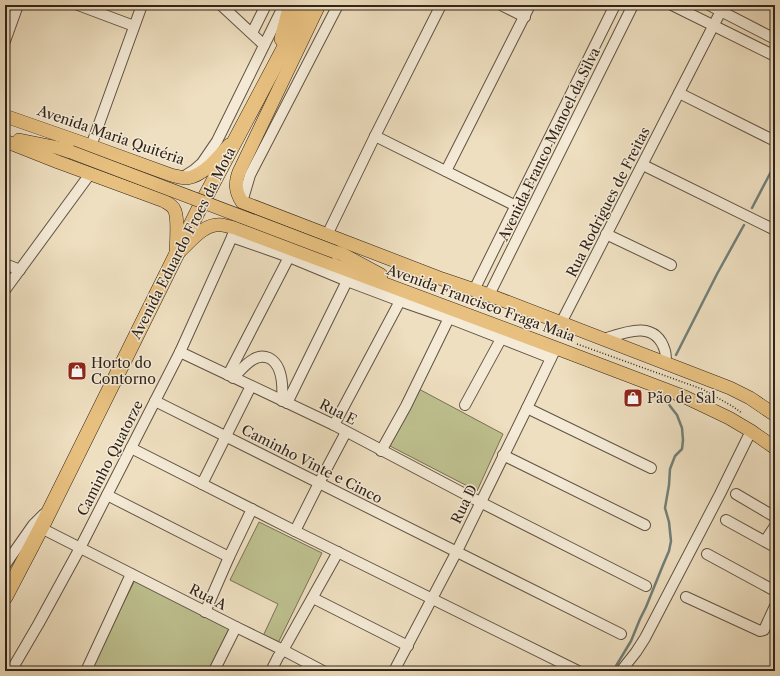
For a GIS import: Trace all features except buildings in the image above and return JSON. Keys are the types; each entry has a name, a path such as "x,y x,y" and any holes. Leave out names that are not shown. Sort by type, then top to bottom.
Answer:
{"highway":[{"name":"Avenida Eduardo Froes da Mota","path":"277,61 291,5"},
{"name":"Avenida Eduardo Froes da Mota","path":"5,597 42,528 237,134 310,5"}],"main road":[{"name":"Avenida Eduardo Froes da Mota","path":"242,202 238,196 236,179 310,5"},
{"name":"Avenida Maria Quitéria","path":"5,116 176,176 187,178 208,168 222,154 237,134"},
{"name":"Avenida Maria Quitéria","path":"5,116 65,150"},
{"name":"Avenida Maria Quitéria","path":"5,137 65,150"},
{"path":"5,141 164,201 170,205 174,209 176,216 176,255"},
{"path":"65,150 338,253 442,279"},
{"path":"164,201 176,195 178,189 176,176"},
{"path":"234,233 230,215 231,211 236,203 242,202"},
{"name":"Avenida Francisco Fraga Maia","path":"242,202 730,388 750,398 775,415"},
{"name":"Avenida Francisco Fraga Maia","path":"176,255 206,228 214,225 223,225 234,233 427,300 553,353 685,397 729,418 775,448"},
{"path":"338,253 427,300"}],"street":[{"path":"5,41 18,5"},
{"path":"78,5 134,26"},
{"path":"91,146 142,5"},
{"path":"221,5 264,45"},
{"path":"252,33 266,5"},
{"path":"176,176 194,170 202,163 216,141 284,5"},
{"path":"242,202 250,175 338,5"},
{"path":"327,235 441,5"},
{"path":"501,5 525,17"},
{"path":"446,171 530,5"},
{"name":"Avenida Franco Manoel da Silva","path":"474,290 615,5"},
{"name":"Avenida Franco Manoel da Silva","path":"489,295 633,5"},
{"path":"672,5 775,56"},
{"path":"709,5 723,8 775,39"},
{"name":"Rua Rodrigues de Freitas","path":"561,323 723,8"},
{"path":"679,93 775,141"},
{"path":"375,136 516,206"},
{"path":"642,165 775,230"},
{"path":"5,290 90,174"},
{"path":"234,233 347,281 449,318 500,339 553,353"},
{"name":"Caminho Quatorze","path":"11,671 80,548 180,352 234,233"},
{"path":"606,234 671,265"},
{"path":"230,377 289,257"},
{"path":"5,264 20,270"},
{"path":"285,402 347,281"},
{"path":"334,425 400,301"},
{"path":"381,450 406,406 449,318"},
{"path":"604,339 630,331 640,330 649,332 658,337 665,351 666,364"},
{"path":"465,405 500,339"},
{"name":"Rua E","path":"180,352 334,425 480,502 646,586"},
{"name":"Rua D","path":"394,671 456,551 553,353"},
{"path":"230,377 253,359 260,356 267,357 273,360 278,367 285,402"},
{"path":"202,484 251,386"},
{"name":"Caminho Vinte e Cinco","path":"155,401 621,634"},
{"path":"527,408 651,468"},
{"path":"295,531 346,432"},
{"path":"620,671 636,652 645,638 751,432"},
{"path":"131,448 252,510 578,671"},
{"path":"503,455 645,525"},
{"path":"736,494 775,517"},
{"path":"107,495 229,557"},
{"path":"5,564 33,525 52,506"},
{"path":"205,612 229,557 252,510"},
{"path":"726,520 775,547"},
{"path":"765,542 775,526"},
{"name":"Rua A","path":"42,528 323,671"},
{"path":"271,671 278,656 283,650 338,552"},
{"path":"707,554 775,591"},
{"path":"86,671 132,574"},
{"path":"686,597 760,631 764,630 775,606"},
{"path":"312,598 408,646"},
{"path":"214,671 236,627"}],"green space":[{"path":"417,388 503,434 477,491 390,446"},
{"path":"259,522 322,553 278,643 263,636 278,604 230,580"},
{"path":"135,580 229,629 208,671 89,671"}],"waterway":[{"path":"752,208 775,164"},
{"path":"676,355 717,274 744,225"},
{"path":"613,671 631,641 669,551 671,541 669,522 665,508 670,469 675,456 682,449 683,440 682,428 677,415 668,402 670,397"}],"place":[{"name":"Horto do Contorno","path":"77,371"},
{"name":"Pão de Sal","path":"633,398"}]}
